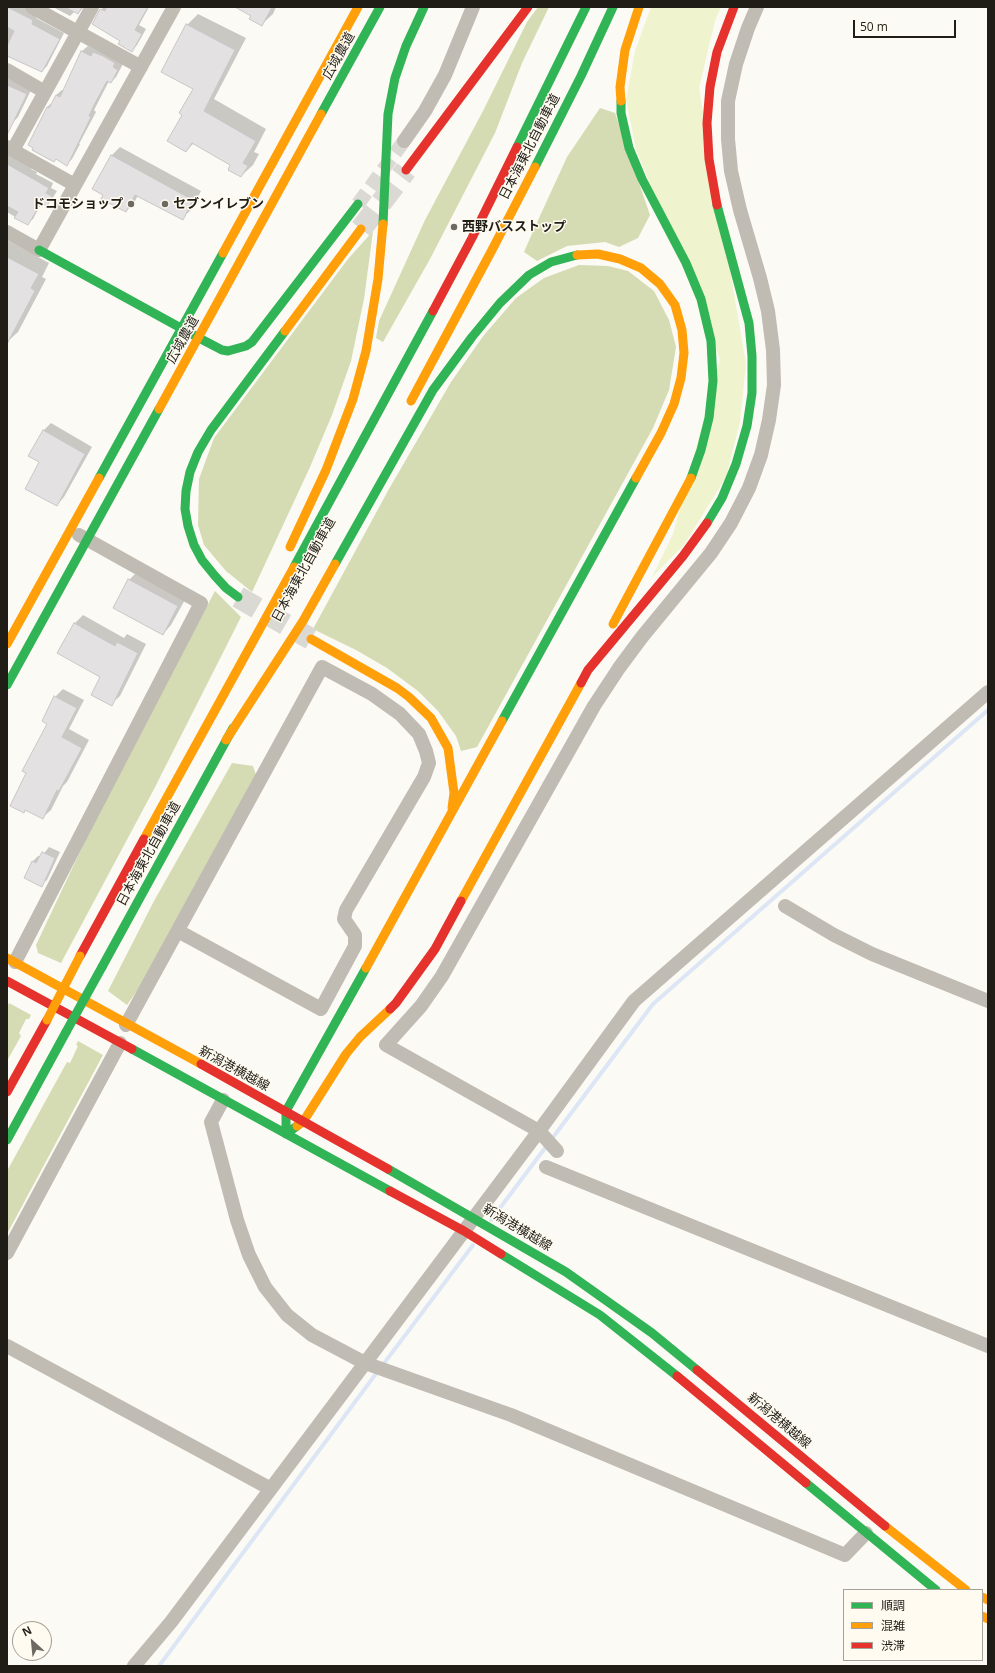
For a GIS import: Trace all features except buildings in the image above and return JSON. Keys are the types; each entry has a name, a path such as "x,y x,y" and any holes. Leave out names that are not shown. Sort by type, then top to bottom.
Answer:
{"main road":[{"name":"広域農道","path":"7,644 358,7"},
{"name":"広域農道","path":"7,685 380,7"},
{"path":"286,555 326,470 353,399 366,350 378,279 382,240 388,114 395,78 406,46 424,7"},
{"path":"406,170 528,7"},
{"name":"日本海東北自動車道","path":"7,1092 80,956 327,507 472,238 586,7"},
{"name":"日本海東北自動車道","path":"406,410 496,243 581,76 613,7"},
{"path":"286,1134 303,1122 346,1054 360,1037 396,1003 435,949 688,485 701,450 709,418 713,381 711,342 702,299 683,256 642,179 628,148 621,112 620,88 625,50 639,7"},
{"path":"588,670 683,556 706,525 722,498 736,464 747,426 752,385 752,356 749,323 716,200 709,159 707,123 710,87 717,52 734,7"},
{"path":"39,250 199,338 222,350 228,351 241,348 252,342 358,204"},
{"path":"238,597 226,588 215,576 202,560 194,545 188,526 185,509 186,491 190,472 198,452 211,430 360,229"},
{"path":"226,740 303,621 433,390 476,331 500,303 529,275 551,262 583,254 598,254 620,258 641,268 660,284 675,305 682,330 684,353 681,378 674,404 661,433 286,1112 286,1134"},
{"path":"203,733 266,598"},
{"name":"日本海東北自動車道","path":"7,1140 286,630"},
{"path":"311,639 397,688 431,718 448,748 452,763 454,793 452,811"},
{"name":"新潟港横越線","path":"11,960 473,1217 566,1272 652,1333 923,1557 965,1589"},
{"path":"9,986 120,1043 464,1230 600,1316 656,1359 935,1589"}],"street":[{"path":"32,7 141,66"},
{"path":"75,185 10,149 45,92 92,7"},
{"path":"7,232 39,250 174,7"},
{"path":"404,142 425,111 445,75 473,7"},
{"path":"557,1151 539,1131 386,1045 421,1006 442,976 594,706 619,668 642,637 711,554 749,488 761,455 769,420 774,385 773,350 768,311 740,210 731,171 728,139 728,101 736,64 757,7"},
{"path":"7,70 45,92"},
{"path":"11,960 201,603 70,530"},
{"path":"126,1025 322,667 372,694 400,714 419,734 429,763 424,777 346,910 344,919 355,935 355,946 320,1009 178,931"},
{"path":"134,1666 171,1622 271,1489 473,1217 539,1131 634,1001 988,692"},
{"path":"785,906 834,935 872,954 988,1001"},
{"path":"7,1253 120,1043"},
{"path":"223,1100 211,1122 237,1220 249,1255 265,1287 287,1315 312,1335 365,1362 512,1415 844,1555 866,1533"},
{"path":"546,1167 988,1346"},
{"path":"7,1346 271,1489"}],"green space":[{"path":"538,7 549,7 522,63 495,133 430,259 383,342 376,338 379,321 425,220 483,111 527,22"},
{"path":"651,7 721,7 715,21 699,88 746,364 740,422 726,477 684,545 652,577 673,534 720,359 636,149 626,100 635,51"},
{"path":"600,108 615,113 650,215 638,238 619,247 605,242 567,246 537,261 524,252 567,157"},
{"path":"373,231 364,299 351,361 332,415 310,467 252,592 226,571 204,545 198,525 199,479 214,438 348,259"},
{"path":"579,265 608,266 628,271 654,291 669,320 676,347 669,390 653,428 477,747 461,751 456,736 438,711 418,691 387,668 356,650 313,629 389,489 451,382 484,335 516,298 544,278"},
{"path":"215,591 241,617 153,791 61,963 38,953 36,945 111,786"},
{"path":"232,763 253,766 257,778 147,977 127,1005 108,991 154,901"},
{"path":"9,1003 31,1015 29,1019 26,1019 19,1033 21,1036 7,1061 7,1007"},
{"path":"78,1041 103,1055 7,1234 7,1171 67,1062 70,1063 78,1046 76,1045"}],"waterway":[{"path":"491,1220 653,1004 988,710"},
{"path":"382,1366 473,1245"},
{"path":"159,1666 378,1371"}],"tunnel":[{"path":"358,204 404,141"},
{"path":"361,229 406,170"},
{"path":"238,597 311,639"}],"traffic: fast":[{"path":"321,114 380,7"},
{"path":"383,224 388,114 395,78 406,46 424,7"},
{"path":"517,147 586,7"},
{"path":"535,167 581,76 613,7"},
{"path":"621,101 621,113 629,148 642,179 686,263 701,299 711,341 713,381 709,418 701,450 691,478"},
{"path":"39,250 199,338 222,350 228,351 246,346 252,342 358,204"},
{"path":"707,523 722,498 736,464 747,426 752,393 752,356 749,323 717,205"},
{"path":"99,478 223,253"},
{"path":"335,564 433,390 472,337 500,303 529,275 551,262 577,255"},
{"path":"294,567 433,311"},
{"path":"238,597 226,588 215,576 202,560 194,545 188,526 185,509 186,491 190,472 198,452 211,430 285,331"},
{"path":"7,685 159,409"},
{"path":"502,721 636,478"},
{"path":"102,967 233,728"},
{"path":"66,1032 102,967"},
{"path":"297,1126 286,1134 286,1111 366,968"},
{"path":"7,1140 66,1032"},
{"path":"132,1049 390,1191"},
{"path":"388,1169 566,1272 652,1333 697,1370"},
{"path":"501,1254 600,1315 677,1376"},
{"path":"806,1483 935,1589"}],"traffic: slow":[{"path":"223,253 358,7"},
{"path":"621,101 620,87 625,50 639,7"},
{"path":"159,409 321,114"},
{"path":"411,401 535,167"},
{"path":"290,547 326,470 353,399 366,351 378,279 383,224"},
{"path":"285,331 361,229"},
{"path":"577,255 598,254 620,259 641,268 660,284 675,305 682,330 684,353 681,378 674,404 661,433 636,478"},
{"path":"7,644 99,478"},
{"path":"613,624 691,478"},
{"path":"226,740 303,621 335,564"},
{"path":"144,839 294,567"},
{"path":"311,639 397,688 431,718 448,748 454,793 452,808"},
{"path":"461,901 581,683"},
{"path":"366,968 502,721"},
{"path":"47,1020 80,956"},
{"path":"7,958 201,1064"},
{"path":"297,1126 303,1122 346,1054 360,1037 390,1009"},
{"path":"885,1526 965,1589"},
{"path":"983,1598 988,1600"},
{"path":"983,1616 988,1619"}],"traffic: jam":[{"path":"406,170 528,7"},
{"path":"717,205 709,159 707,123 710,87 717,52 734,7"},
{"path":"433,311 472,238 517,147"},
{"path":"581,683 588,670 683,556 707,523"},
{"path":"80,956 144,839"},
{"path":"390,1009 435,949 461,901"},
{"path":"7,981 132,1049"},
{"path":"7,1092 47,1020"},
{"path":"201,1064 388,1169"},
{"path":"390,1191 464,1231 501,1254"},
{"path":"697,1370 885,1526"},
{"path":"677,1376 806,1483"}],"place":[{"name":"ドコモショップ","path":"131,204"},
{"name":"セブンイレブン","path":"165,204"},
{"name":"西野バスストップ","path":"454,227"}]}
